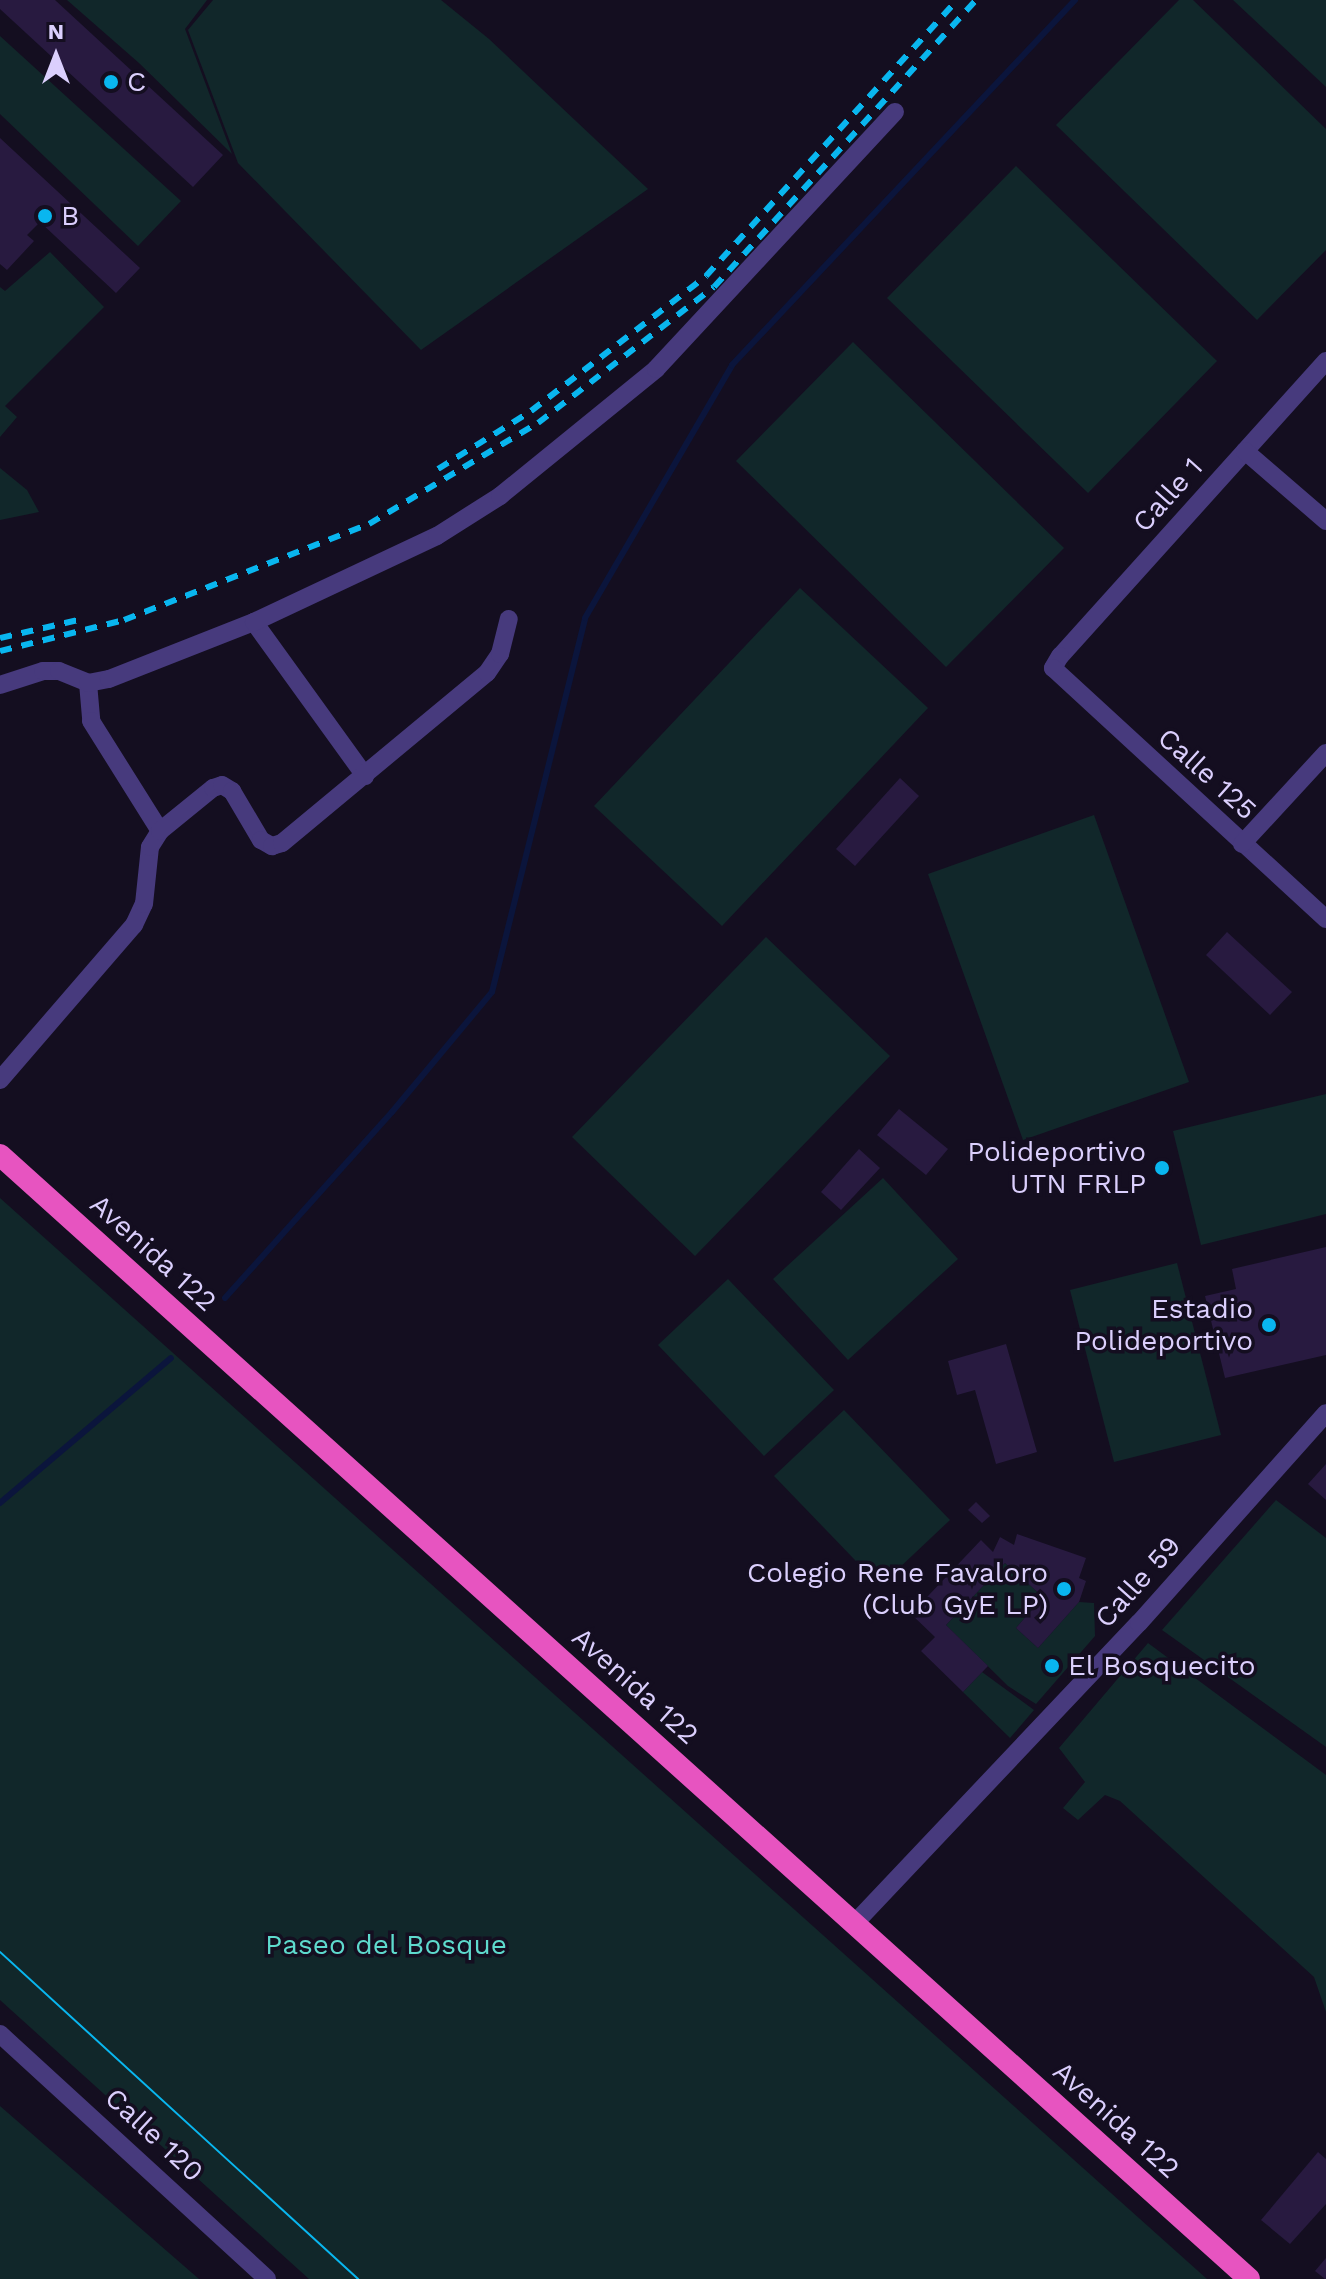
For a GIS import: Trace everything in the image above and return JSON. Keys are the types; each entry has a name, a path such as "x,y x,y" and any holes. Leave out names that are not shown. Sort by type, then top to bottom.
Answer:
{"highway":[{"name":"Avenida 122","path":"0,1155 854,1924 1233,2271 1249,2279"}],"street":[{"path":"0,685 43,671 59,671 88,683 254,622 437,536 500,496 656,369 895,112"},
{"name":"Calle 1","path":"1053,668 1060,656 1326,361"},
{"path":"1245,451 1326,521"},
{"path":"0,1080 134,925 144,904 150,847 160,831 213,788 222,785 232,791 261,840 272,846 282,843 487,673 500,654 509,619"},
{"path":"254,622 365,776"},
{"name":"Calle 125","path":"1053,668 1326,919"},
{"path":"88,683 91,721 160,831"},
{"path":"1242,844 1326,753"},
{"name":"Calle 59","path":"854,1924 1139,1623 1326,1413"},
{"name":"Calle 120","path":"0,2034 267,2279"}],"green space":[{"path":"67,0 207,0 185,29 232,154 139,63"},
{"path":"213,0 441,0 489,39 648,189 421,350 238,163 188,30"},
{"path":"1179,0 1193,0 1326,129 1326,250 1257,320 1056,125"},
{"path":"1233,0 1326,0 1326,87"},
{"path":"0,36 181,201 138,246 0,114"},
{"path":"1016,166 1217,361 1088,493 887,298"},
{"path":"50,252 104,307 5,406 17,417 0,437 0,287 5,291"},
{"path":"853,342 1064,548 946,667 736,461"},
{"path":"0,468 27,490 39,512 0,520"},
{"path":"800,588 928,708 722,926 594,806"},
{"path":"1094,815 1189,1082 1023,1140 928,874"},
{"path":"766,937 890,1056 695,1256 572,1137"},
{"path":"1326,1094 1326,1214 1201,1245 1173,1131"},
{"path":"883,1178 958,1259 848,1360 773,1279"},
{"name":"Paseo del Bosque","path":"0,1198 1207,2279 309,2279 0,2000"},
{"path":"1177,1263 1221,1435 1114,1462 1070,1290"},
{"path":"728,1279 834,1390 764,1456 658,1345"},
{"path":"844,1410 950,1520 880,1586 774,1476"},
{"path":"1276,1500 1326,1538 1326,1747 1162,1630"},
{"path":"1005,1563 1043,1597 1016,1628 1038,1648 1079,1602 1094,1603 1095,1636 1036,1704 1008,1686 946,1625"},
{"path":"1148,1643 1326,1775 1326,2012 1314,1977 1120,1801 1105,1795 1078,1820 1063,1808 1085,1782 1059,1748"},
{"path":"982,1672 1034,1710 1010,1738 963,1692"},
{"path":"0,2106 199,2279 0,2279"}],"building":[{"name":"C","path":"0,0 55,0 223,155 193,187 0,9"},
{"name":"B","path":"0,138 140,268 116,293 40,222 27,235 34,241 7,270 0,264"},
{"path":"900,778 919,796 855,866 836,849"},
{"path":"1227,932 1292,992 1270,1015 1206,955"},
{"path":"899,1109 948,1149 926,1175 877,1135"},
{"path":"859,1149 880,1168 841,1210 821,1192"},
{"name":"Estadio Polideportivo","path":"1326,1247 1326,1355 1225,1378 1205,1296 1236,1289 1232,1269"},
{"path":"1006,1344 1037,1452 996,1464 975,1390 957,1395 948,1361"},
{"path":"1326,1464 1326,1500 1308,1484"},
{"path":"976,1502 990,1516 982,1523 968,1510"},
{"path":"1017,1534 1086,1558 1079,1578 1086,1581 1079,1602 1038,1648 1016,1628 1043,1597 1005,1563 946,1625 988,1666 963,1692 921,1651 935,1637 911,1614 981,1540 993,1552 1000,1537 1014,1545"},
{"path":"1318,2152 1326,2159 1326,2204 1290,2244 1261,2220"},
{"path":"1326,2258 1326,2279 1325,2279 1315,2271"}],"waterway":[{"path":"225,1298 392,1112 492,992 585,618 732,365 1075,0"},
{"path":"0,1503 171,1358"}],"tram line":[{"path":"0,1952 358,2279"}],"railway":[{"path":"438,469 531,411 706,276 957,0"},
{"path":"0,651 124,620 369,524 538,423 714,287 976,0"},
{"path":"0,638 78,620"}],"place":[{"name":"C","path":"111,82"},
{"name":"B","path":"45,216"},
{"name":"Polideportivo UTN FRLP","path":"1162,1168"},
{"name":"Estadio Polideportivo","path":"1269,1325"},
{"name":"Colegio Rene Favaloro (Club GyE LP)","path":"1064,1589"},
{"name":"El Bosquecito","path":"1052,1666"}]}
